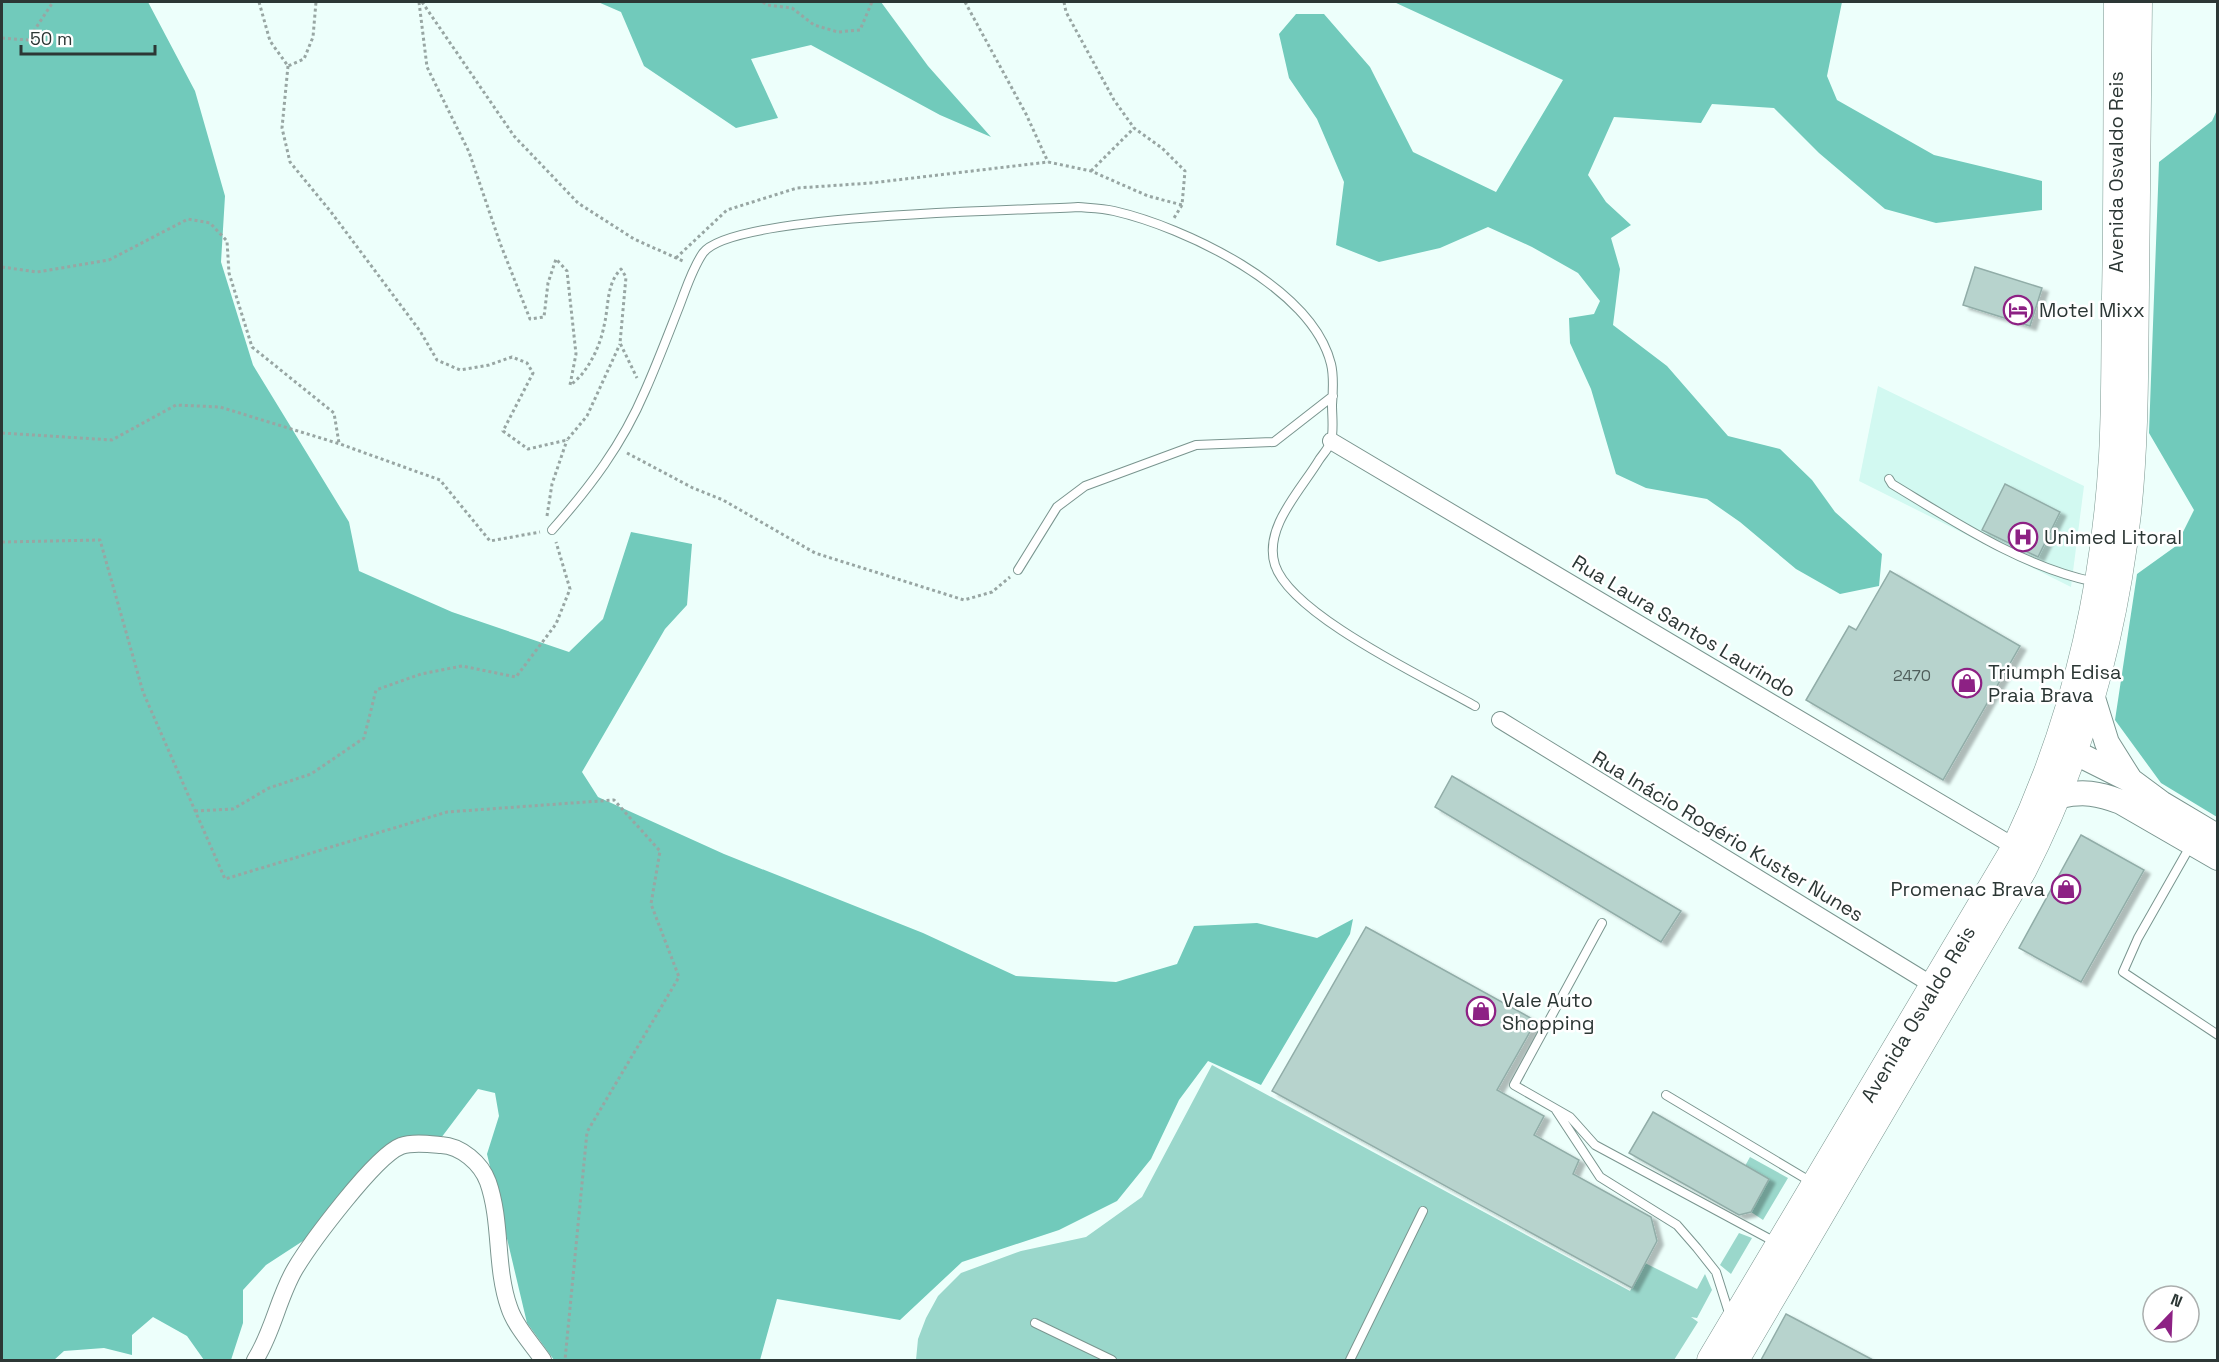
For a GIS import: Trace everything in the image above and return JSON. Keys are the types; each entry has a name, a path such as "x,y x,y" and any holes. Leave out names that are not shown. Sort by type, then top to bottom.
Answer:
{"main road":[{"name":"Avenida Osvaldo Reis","path":"1736,1360 2023,871 2060,796 2064,755 2098,583 2112,456 2116,2"},
{"name":"Avenida Osvaldo Reis","path":"1710,1360 1816,1185 2015,846 2093,698 2112,620 2121,565 2132,461 2139,2"},
{"path":"2093,698 2107,743 2130,780"},
{"path":"2064,755 2130,780 2217,837"},
{"path":"2060,796 2087,791 2105,795 2217,858"}],"street":[{"name":"Rua Laura Santos Laurindo","path":"1331,441 2015,846"},
{"name":"Rua Inácio Rogério Kuster Nunes","path":"1500,720 1934,986"},
{"path":"255,1360 265,1345 294,1270 339,1209 374,1168 400,1146 425,1144 450,1145 466,1153 487,1180 493,1200 504,1291 510,1310 543,1360"}],"lane":[{"path":"552,530 594,483 617,448 644,394 695,267 714,243 781,225 840,219 1078,207 1111,210 1168,228 1239,262 1269,283 1299,311 1320,337 1331,365 1333,396 1331,441 1276,527 1272,549 1275,566 1286,585 1304,604 1360,641 1475,706"},
{"path":"1018,570 1057,507 1085,486 1196,445 1274,442 1333,396"},
{"path":"1888,479 1892,484 1974,533 2050,569 2098,583"},
{"path":"2192,843 2138,938 2123,972 2217,1035"},
{"path":"1602,923 1514,1085 1570,1117 1595,1145 1780,1244"},
{"path":"1666,1095 1816,1185"},
{"path":"1554,1107 1600,1177 1677,1225 1697,1248 1716,1272 1733,1324"},
{"path":"1580,1147 1588,1136"},
{"path":"1350,1360 1423,1211"},
{"path":"1035,1323 1112,1360"}],"path":[{"path":"2,38 28,40 53,2"},
{"path":"259,2 270,41 288,66 282,128 290,162 331,212 420,331 437,360 460,370 489,365 512,357 527,363 533,373 503,431 528,448 567,440"},
{"path":"288,66 304,59 313,37 316,2"},
{"path":"420,2 514,136 578,203 634,239 695,267"},
{"path":"195,811 233,808 269,788 311,774 364,738 376,690 421,674 462,666 516,677 556,624 570,589 546,515 552,484 567,440 587,416 620,343 626,277 621,269 612,279 604,328 583,377 570,386 576,354 567,271 555,259 548,283 544,317 530,319 500,243 469,152 427,67 420,2"},
{"path":"763,2 767,5 792,8 814,25 838,32 860,30 872,2"},
{"path":"964,2 1026,114 1048,162"},
{"path":"1064,2 1066,12 1087,53 1114,100 1134,128 1162,148 1185,171 1182,205 1168,228"},
{"path":"1091,171 1134,128"},
{"path":"676,258 728,210 797,188 882,182 1048,162 1091,171 1148,196 1182,205"},
{"path":"2,267 38,272 109,260 188,219 210,223 227,241 229,273 252,347 334,413 340,444"},
{"path":"620,343 644,394"},
{"path":"2,433 112,440 177,405 220,407 340,444 440,480 490,541 552,530"},
{"path":"617,448 693,488 723,500 815,553 964,600 992,592 1018,570"},
{"path":"2,542 100,540 143,692 225,879 447,812 614,800 660,851 651,904 679,977 586,1132 566,1360"}],"shaded area":[{"name":"Unimed Litoral","path":"1878,386 2084,486 2071,587 1859,481"},
{"path":"1212,1065 1630,1291 1645,1263 1697,1289 1705,1274 1712,1290 1697,1318 1691,1317 1698,1322 1674,1360 916,1360 918,1339 926,1318 938,1296 961,1273 1021,1251 1086,1237 1142,1197"},
{"path":"1750,1157 1788,1178 1763,1220 1751,1212 1769,1179 1745,1166"},
{"path":"1739,1233 1752,1238 1731,1274 1720,1265"}],"green space":[{"path":"2,2 148,2 195,91 225,196 221,262 253,365 349,522 359,571 452,612 569,652 603,619 631,532 692,544 687,605 665,629 582,772 598,797 724,854 923,933 1016,976 1116,982 1177,964 1194,926 1257,923 1317,938 1353,919 1350,934 1261,1085 1208,1061 1179,1100 1151,1159 1117,1201 1059,1230 962,1262 900,1320 777,1299 760,1360 554,1360 527,1323 487,1154 499,1116 495,1093 478,1089 441,1138 386,1145 309,1237 266,1265 243,1290 243,1323 231,1360 204,1360 187,1336 153,1317 132,1335 132,1355 104,1348 64,1351 54,1360 2,1360"},
{"path":"598,2 881,2 928,66 991,137 940,115 811,45 751,59 778,118 736,128 644,66 621,12"},
{"path":"1394,2 1842,2 1827,76 1837,100 1934,155 2042,181 2042,210 1936,223 1885,209 1819,153 1774,108 1712,104 1701,123 1614,117 1588,175 1606,202 1631,225 1611,238 1620,269 1613,325 1667,366 1728,436 1780,449 1812,480 1835,512 1882,554 1879,586 1840,594 1796,569 1740,522 1707,499 1646,488 1616,474 1591,389 1570,343 1569,318 1594,314 1600,301 1578,273 1532,247 1488,227 1440,248 1379,262 1336,245 1344,182 1317,119 1289,78 1279,34 1296,14 1324,14 1370,67 1413,152 1496,192 1563,80"},
{"path":"2217,110 2217,817 2161,783 2115,720 2137,574 2176,546 2194,510 2149,433 2159,162 2212,121"}],"building":[{"path":"1975,267 2042,288 2030,326 1963,305"},
{"path":"2005,484 2060,512 2038,557 1982,530"},
{"path":"1890,571 2020,646 1943,780 1806,700 1849,626 1856,630"},
{"path":"1452,776 1681,911 1661,942 1435,807"},
{"path":"2081,835 2144,870 2081,982 2019,948"},
{"path":"1366,927 1536,1021 1497,1090 1544,1116 1534,1135 1579,1160 1573,1174 1651,1217 1657,1241 1632,1288 1272,1091"},
{"path":"1653,1112 1769,1179 1751,1212 1739,1215 1629,1153"},
{"path":"1786,1314 1873,1360 1761,1360"}],"place":[{"name":"Motel Mixx","path":"2018,310"},
{"name":"Unimed Litoral","path":"2023,537"},
{"name":"Triumph Edisa Praia Brava","path":"1967,683"},
{"name":"Promenac Brava","path":"2066,889"},
{"name":"Vale Auto Shopping","path":"1481,1011"}]}
